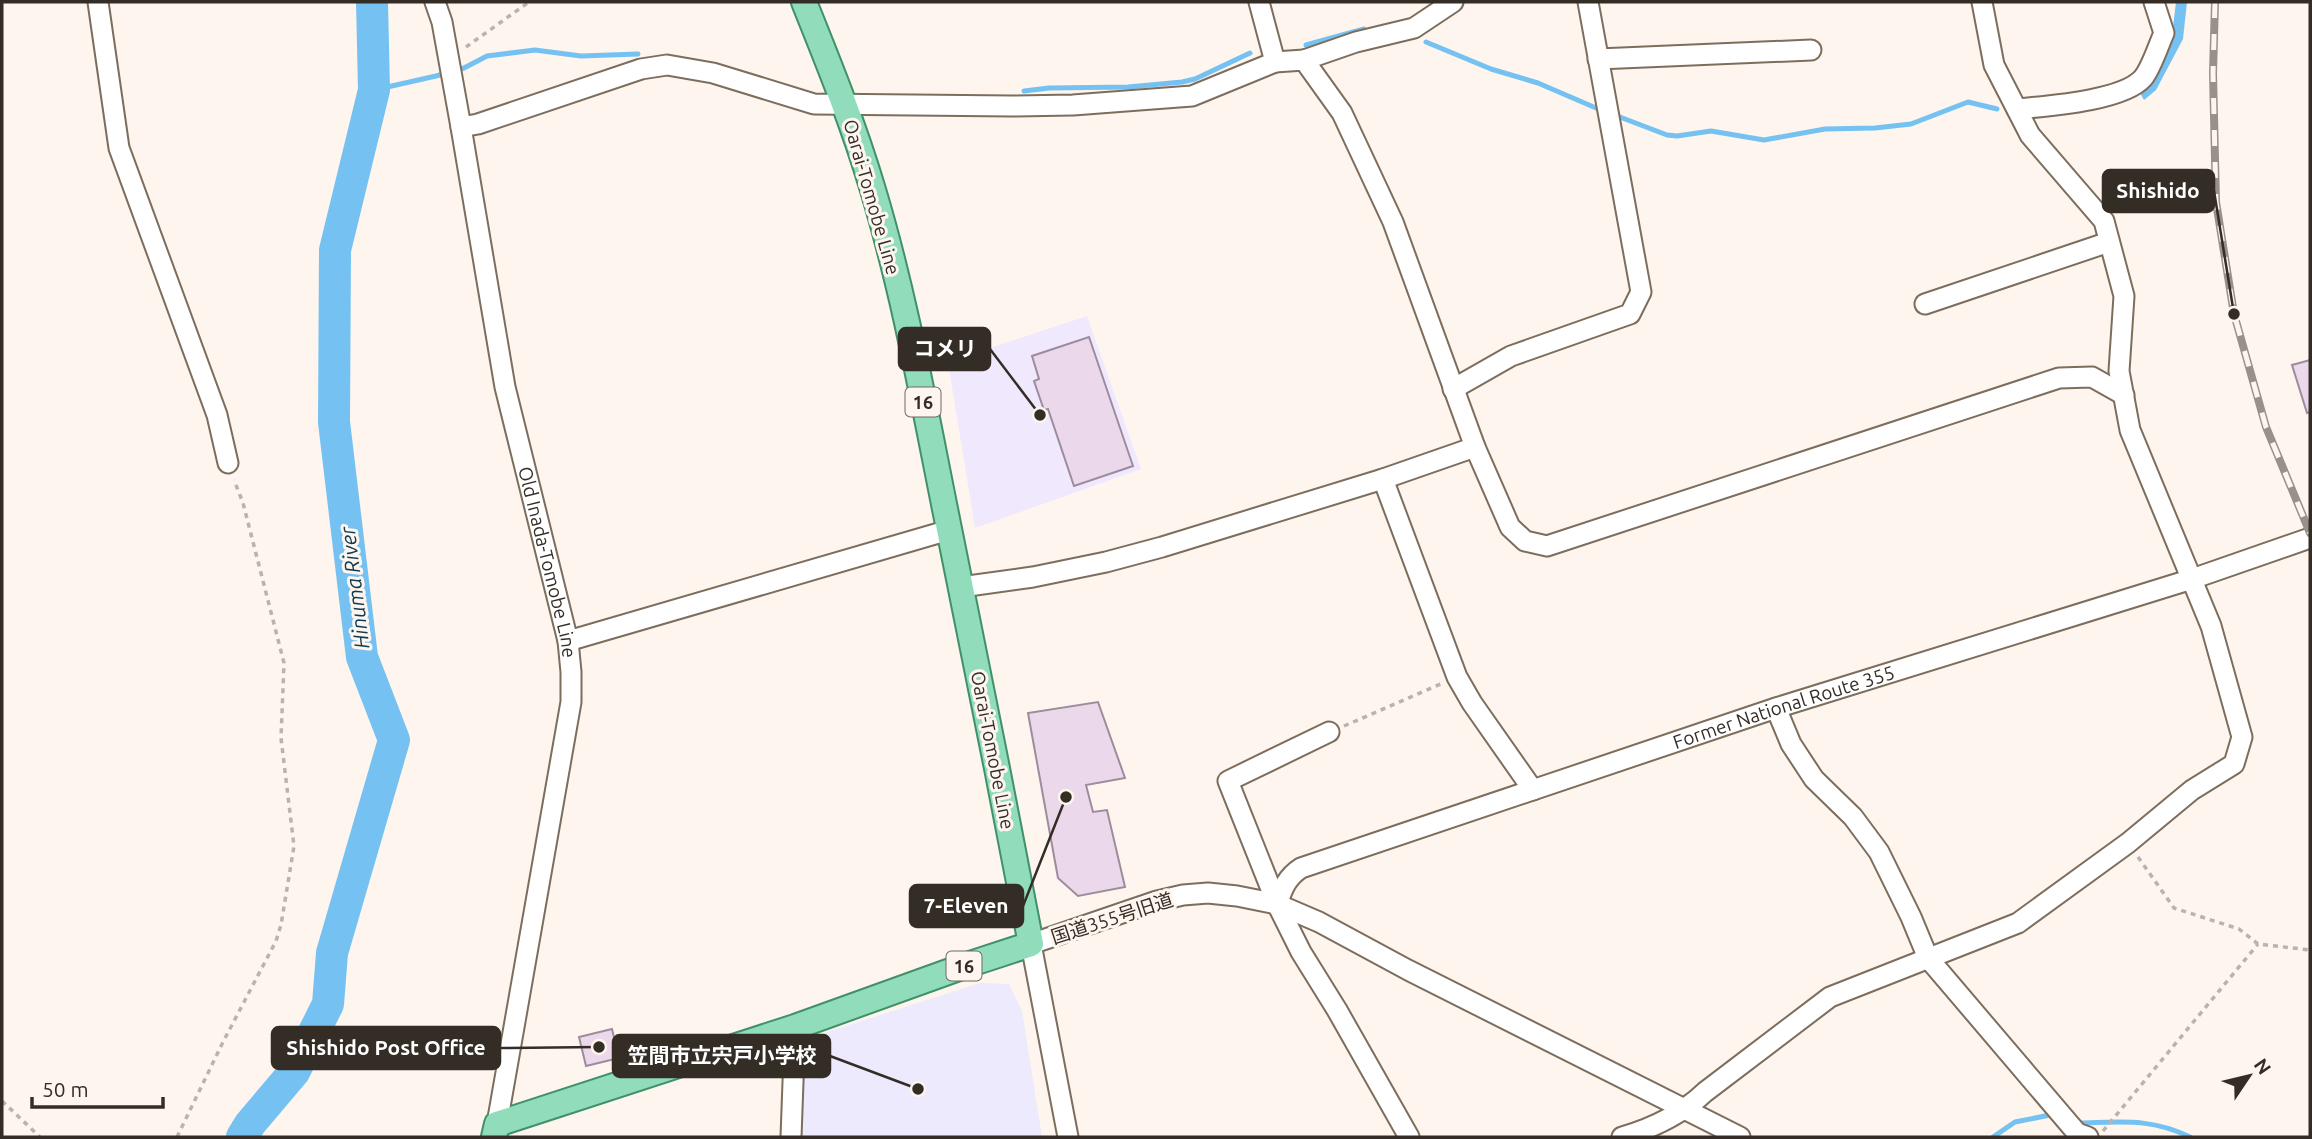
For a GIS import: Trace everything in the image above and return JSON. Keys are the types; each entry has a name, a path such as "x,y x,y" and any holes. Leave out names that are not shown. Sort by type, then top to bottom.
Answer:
{"main road":[{"name":"Oarai-Tomobe Line","path":"804,2 845,105 889,249 961,587 1031,944"},
{"name":"16","path":"496,1131 1031,944"}],"street":[{"path":"98,2 119,148 217,415 228,463"},
{"name":"Old Inada-Tomobe Line","path":"435,2 442,22 505,387 568,640 571,672 571,702 496,1131"},
{"path":"1259,2 1275,62"},
{"path":"461,127 478,124 641,69 667,65 713,73 814,104 1049,105 1192,96 1275,62 1304,60 1356,42 1413,28 1452,2"},
{"path":"1453,388 1511,356 1630,314 1641,292 1588,2"},
{"path":"1622,1137 1687,1110 1705,1092 1830,997 2018,923 2129,843 2192,790 2234,764 2242,737 2211,626 2130,430 2119,371 2124,296 2104,221 2030,135 1994,65 1982,2"},
{"path":"2017,109 2066,104 2121,91 2144,78 2164,33 2154,2"},
{"path":"1598,60 1811,50"},
{"path":"1304,60 1342,113 1393,222 1475,447 1510,527 1525,541 1548,546 2059,378 2092,377 2124,395"},
{"path":"1925,303 2109,242"},
{"path":"961,587 1033,577 1118,559 1383,479 1475,447"},
{"path":"1383,479 1457,677 1533,790"},
{"path":"568,640 949,530"},
{"name":"Former National Route 355","path":"1277,904 1285,883 1301,868 1776,708 2192,579 2310,538"},
{"path":"1776,708 1791,744 1814,779 1853,817 1879,852 1928,958 2077,1133 2088,1137"},
{"path":"1329,732 1228,781 1277,904 1301,952 1409,1137"},
{"name":"国道355号旧道","path":"1031,944 1182,895 1208,893 1277,904 1319,922 1408,970 1740,1137"},
{"path":"1031,944 1068,1137"},
{"path":"791,1137 795,1027"}],"path":[{"path":"448,62 529,2"},
{"path":"177,1137 276,941 294,846 281,738 284,663 243,503 228,463"},
{"path":"1329,732 1457,677"},
{"path":"2129,843 2174,908 2239,929 2258,944 2310,950"},
{"path":"2098,1137 2258,944"},
{"path":"2,1101 40,1137"}],"shaded area":[{"path":"1087,316 1141,469 975,528 948,362"},
{"path":"980,983 1009,984 1022,1011 1042,1137 802,1137 802,1040"}],"water":[{"path":"2176,2 2187,2 2183,39 2156,90 2144,100 2137,88 2172,35"}],"building":[{"path":"1089,337 1133,466 1074,486 1048,409 1044,410 1034,381 1039,379 1032,356"},
{"path":"2310,360 2310,412 2307,413 2292,365"},
{"path":"1098,702 1125,778 1086,785 1093,812 1107,810 1125,887 1078,896 1058,878 1028,713"},
{"path":"612,1029 619,1058 586,1066 579,1037"}],"waterway":[{"name":"Hinuma River","path":"242,1137 294,1072 328,1004 332,953 394,740 362,657 334,422 335,250 374,90 372,2"},
{"path":"1306,45 1364,29"},
{"path":"1426,42 1491,69 1538,83 1603,111"},
{"path":"374,90 464,68 487,56 535,50 581,56 638,54"},
{"path":"1024,91 1182,82 1195,79 1250,53"},
{"path":"1612,114 1667,135 1711,131 1764,140 1825,129 1911,124 1968,102 1997,109"},
{"path":"1993,1137 2015,1122 2055,1114"},
{"path":"2074,1120 2080,1123 2149,1124 2190,1137"}],"railway":[{"path":"2215,2 2213,73 2216,202 2234,314 2266,427 2310,533"}],"place":[{"name":"Shishido","path":"2234,314"},
{"name":"コメリ","path":"1040,415"},
{"name":"7-Eleven","path":"1066,797"},
{"name":"Shishido Post Office","path":"599,1047"},
{"name":"笠間市立宍戸小学校","path":"918,1089"}]}
